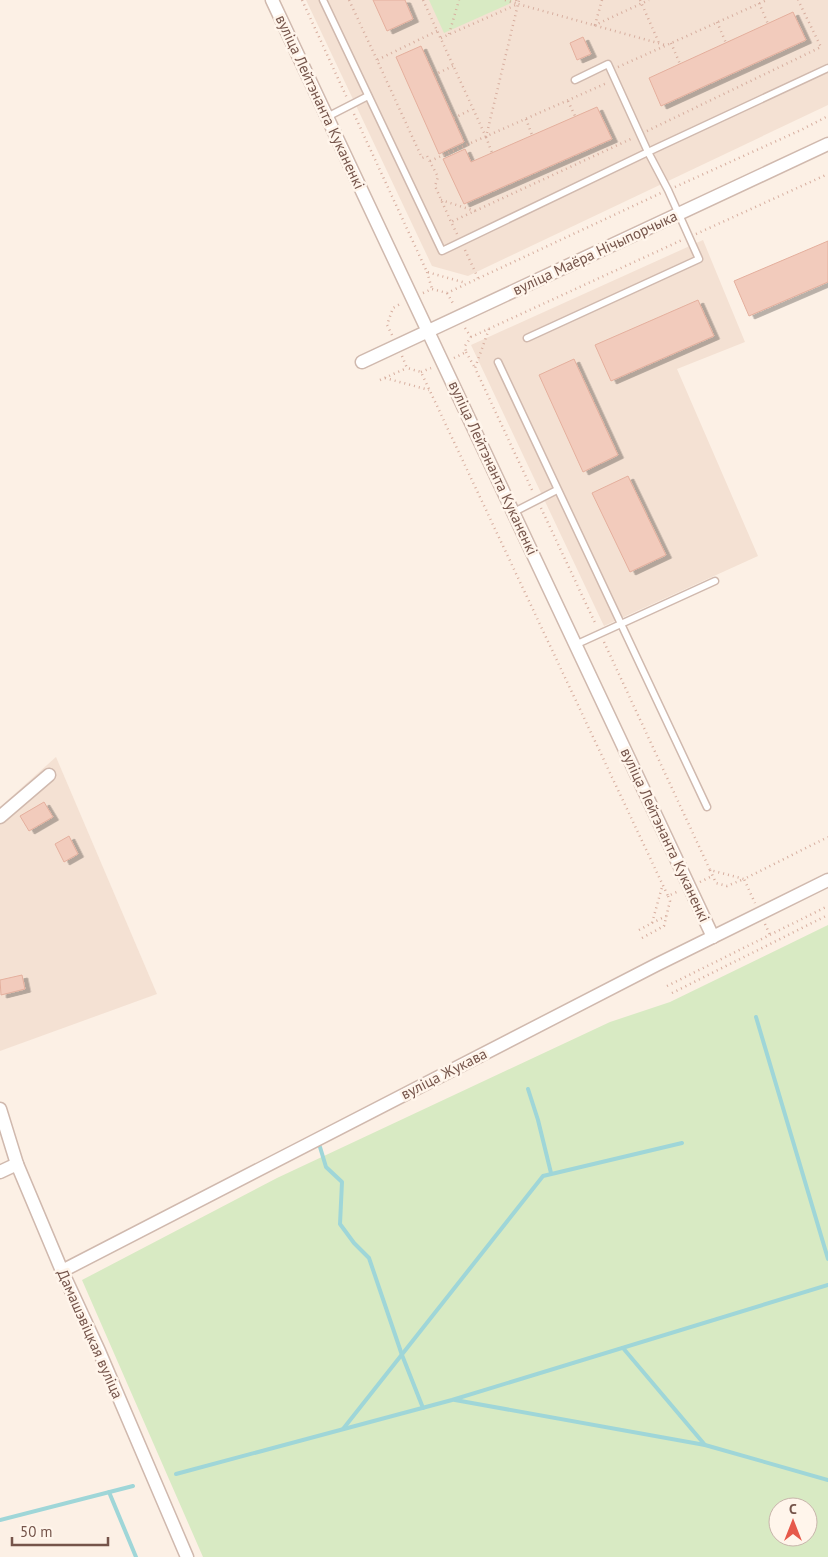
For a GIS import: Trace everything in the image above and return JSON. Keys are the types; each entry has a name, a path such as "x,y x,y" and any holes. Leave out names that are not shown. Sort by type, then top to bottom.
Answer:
{"street":[{"name":"вуліца Лейтэнанта Куканенкі","path":"272,0 713,937"},
{"name":"вуліца Маёра Нічыпорчыка","path":"362,362 828,144"},
{"path":"0,817 48,775"},
{"name":"вуліца Жукава","path":"62,1271 713,937 828,880"},
{"name":"Дамашэвіцкая вуліца","path":"0,1109 18,1164 62,1271 99,1351 187,1557"},
{"path":"0,1172 18,1164"}],"lane":[{"path":"323,0 442,251 828,68"},
{"path":"527,338 699,259 608,64 575,80"},
{"path":"327,117 368,96"},
{"path":"498,362 707,807"},
{"path":"514,512 558,490"},
{"path":"575,645 715,581"}],"path":[{"path":"302,0 427,272 432,289"},
{"path":"349,0 422,158 427,156 438,177 435,186 451,222"},
{"path":"423,0 492,153"},
{"path":"449,34 458,0"},
{"path":"505,0 518,1 666,45"},
{"path":"595,25 602,0"},
{"path":"595,25 640,2 649,0"},
{"path":"610,70 767,0"},
{"path":"441,38 518,1"},
{"path":"486,137 518,1"},
{"path":"640,2 659,43"},
{"path":"760,4 768,24"},
{"path":"717,22 726,43"},
{"path":"377,60 437,31"},
{"path":"670,43 680,64"},
{"path":"434,75 453,66"},
{"path":"430,161 615,80"},
{"path":"568,101 575,116"},
{"path":"454,118 473,109"},
{"path":"407,368 388,325 393,308 432,289 448,293 828,116"},
{"path":"526,119 532,135"},
{"path":"828,174 471,337 465,346 466,352 716,883 727,886 828,837"},
{"path":"441,200 475,211"},
{"path":"427,272 468,283"},
{"path":"475,368 489,329"},
{"path":"380,380 407,368 421,372 466,352"},
{"path":"421,372 670,901 664,926 642,938"},
{"path":"385,378 429,390"},
{"path":"710,870 744,879"},
{"path":"668,896 712,876"},
{"path":"744,879 770,935"},
{"path":"652,923 663,886"},
{"path":"667,986 828,906"},
{"path":"672,993 828,915"},
{"path":"639,930 667,916"}],"shaded area":[{"path":"306,0 828,0 828,105 468,276 432,266"},
{"path":"703,240 745,342 677,369 758,556 604,626 471,345"},
{"path":"56,757 157,994 0,1051 0,807"}],"green space":[{"path":"429,0 512,0 511,3 444,33"},
{"path":"828,925 828,1557 203,1557 82,1280 277,1178 610,1022 670,1002"}],"building":[{"path":"373,0 405,0 413,19 387,31"},
{"path":"793,12 806,40 661,106 649,78"},
{"path":"583,37 591,54 577,60 570,43"},
{"path":"421,46 464,142 439,154 396,57"},
{"path":"597,107 612,139 464,204 443,159 465,149 471,162"},
{"path":"828,241 828,282 749,316 734,281"},
{"path":"698,300 714,336 611,381 595,345"},
{"path":"574,359 618,455 583,472 539,375"},
{"path":"628,476 666,555 630,572 592,493"},
{"path":"44,802 53,817 29,831 20,816"},
{"path":"69,836 78,854 64,862 55,844"},
{"path":"22,975 25,989 1,995 0,980"}],"waterway":[{"path":"756,1017 828,1259"},
{"path":"528,1089 551,1173"},
{"path":"343,1429 543,1176 682,1143"},
{"path":"320,1147 326,1167 342,1182 340,1224 354,1243 369,1258 402,1355 423,1408"},
{"path":"176,1474 452,1400 828,1285"},
{"path":"623,1348 705,1445"},
{"path":"455,1400 705,1445 828,1480"},
{"path":"0,1520 133,1486"},
{"path":"109,1492 136,1557"}]}
